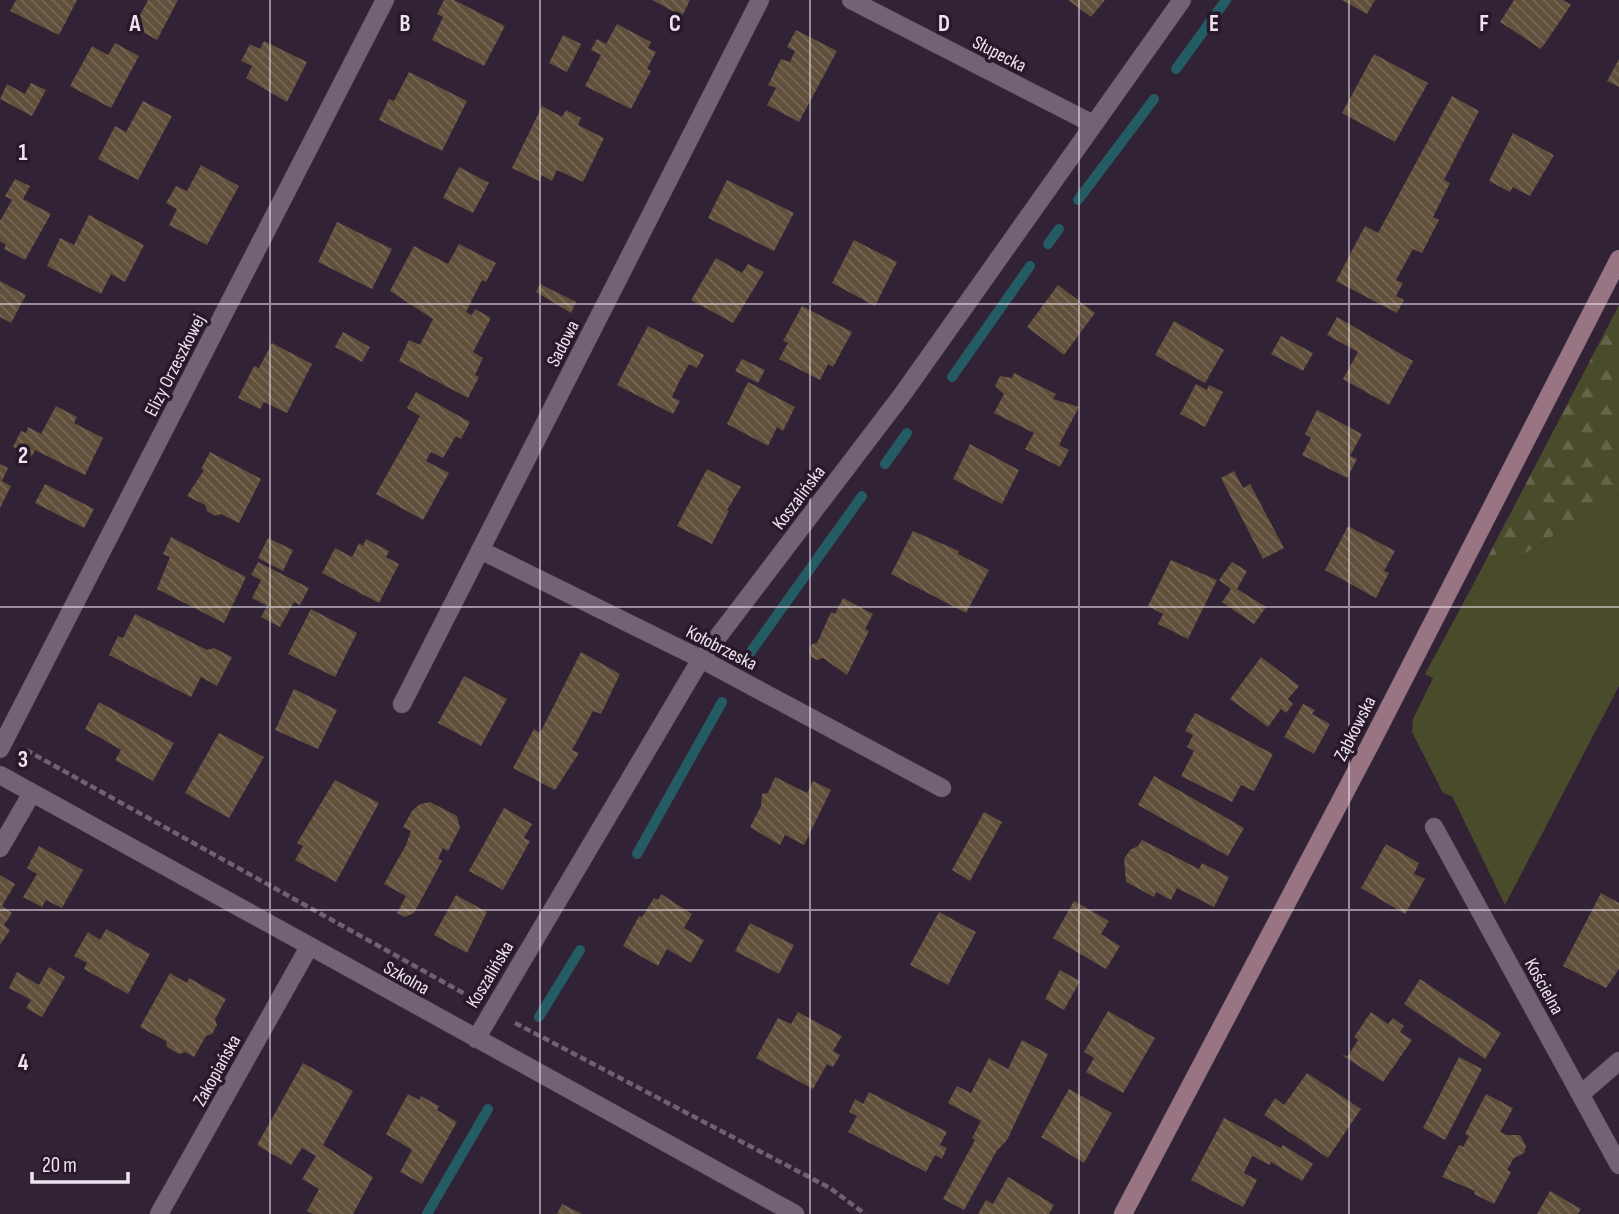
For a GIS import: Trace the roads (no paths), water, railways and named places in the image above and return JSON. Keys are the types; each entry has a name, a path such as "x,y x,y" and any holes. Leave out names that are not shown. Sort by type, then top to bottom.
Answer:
{"street":[{"name":"Elizy Orzeszkowej","path":"3,744 385,0"},
{"name":"Sadowa","path":"402,704 760,0"},
{"name":"Słupecka","path":"851,0 1093,124"},
{"name":"Koszalińska","path":"476,1039 701,659 902,396 1182,0"},
{"name":"Ząbkowska","path":"1123,1214 1372,741 1619,259"},
{"name":"Kołobrzeska","path":"480,550 701,659 942,788"},
{"name":"Szkolna","path":"0,775 795,1214"},
{"path":"0,848 32,793"},
{"name":"Kościelna","path":"1434,827 1619,1165"},
{"name":"Zakopiańska","path":"159,1214 309,947"},
{"path":"1581,1094 1619,1061"}],"waterway":[{"path":"1176,69 1226,0"},
{"path":"1078,200 1154,99"},
{"path":"1048,244 1059,229"},
{"path":"952,377 1030,266"},
{"path":"885,464 907,433"},
{"path":"750,653 862,496"},
{"path":"637,854 722,702"},
{"path":"539,1017 580,950"},
{"path":"427,1214 488,1109"}]}
